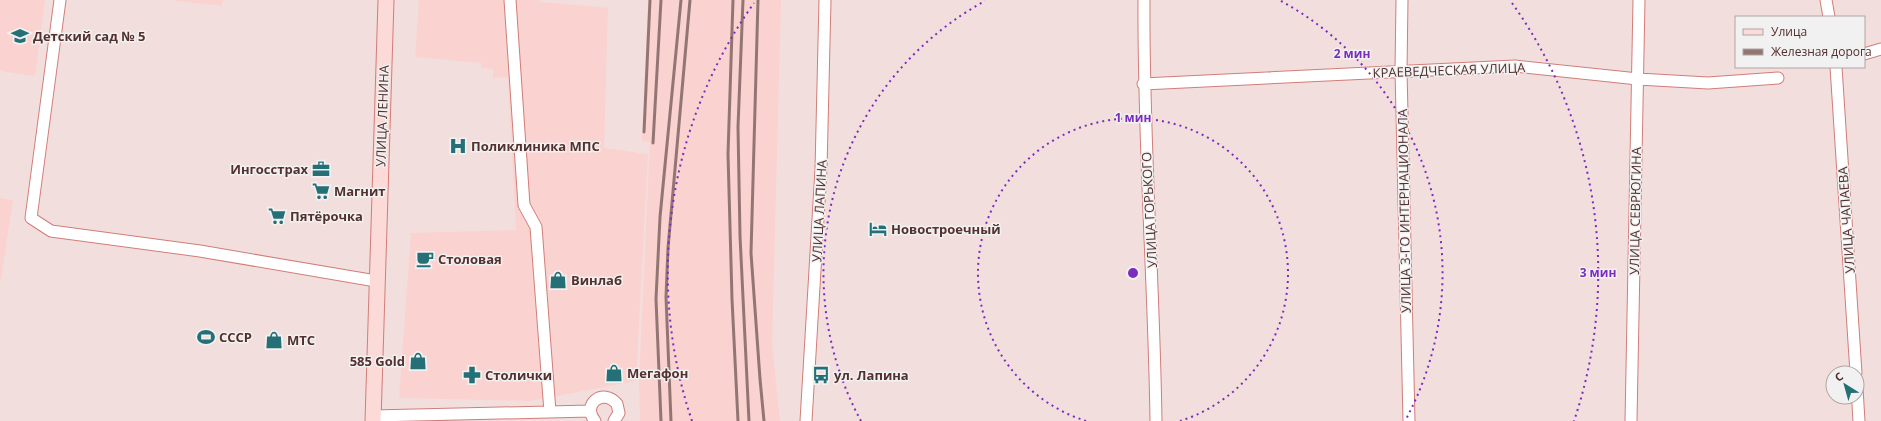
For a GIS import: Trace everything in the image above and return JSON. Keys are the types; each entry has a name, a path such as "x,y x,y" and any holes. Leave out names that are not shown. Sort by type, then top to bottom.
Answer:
{"main road":[{"name":"УЛИЦА ЛЕНИНА","path":"373,419 376,281 386,0"}],"street":[{"path":"60,0 31,218 51,232 200,251 376,281"},
{"path":"510,0 524,205 536,227 550,412"},
{"name":"УЛИЦА ЛАПИНА","path":"806,421 821,169 825,0"},
{"name":"УЛИЦА ГОРЬКОГО","path":"1144,0 1143,84 1155,320 1156,421"},
{"name":"УЛИЦА 3-ГО ИНТЕРНАЦИОНАЛА","path":"1402,0 1401,70 1408,421"},
{"name":"УЛИЦА СЕВРЮГИНА","path":"1632,421 1639,0"},
{"path":"1826,0 1828,16"},
{"path":"1865,54 1881,49"},
{"name":"КРАЕВЕДЧЕСКАЯ УЛИЦА","path":"1143,84 1401,70 1515,66 1638,79 1708,83 1778,78"},
{"name":"УЛИЦА ЧАПАЕВА","path":"1836,68 1855,365"},
{"path":"373,419 550,412 593,416 594,402 599,398 610,398 617,404 619,409 614,421"},
{"path":"1858,405 1859,421"}],"shaded area":[{"name":"Детский сад № 5","path":"0,0 45,0 35,76 0,71"},
{"path":"170,0 223,0 222,6"},
{"path":"419,0 540,0 540,2 608,8 604,148 648,154 636,381 530,401 399,398 411,233 516,230 508,77 493,78 493,69 481,68 481,63 415,57"},
{"path":"648,0 781,0 772,344 780,421 640,421 639,381 650,142 642,141"},
{"path":"0,198 13,200 0,285"}],"railway":[{"path":"644,132 650,0"},
{"path":"653,143 661,0"},
{"path":"661,421 656,299 660,217 681,0"},
{"path":"671,421 666,297 668,248 690,0"},
{"path":"733,0 728,154 732,299 738,421"},
{"path":"743,0 738,127 740,236 749,421"},
{"path":"758,0 751,253 764,421"}],"place":[{"name":"Детский сад № 5","path":"20,36"},
{"name":"Поликлиника МПС","path":"458,146"},
{"name":"Ингосстрах","path":"321,169"},
{"name":"Магнит","path":"321,191"},
{"name":"Пятёрочка","path":"277,216"},
{"name":"Новостроечный","path":"878,229"},
{"name":"Столовая","path":"425,259"},
{"name":"Винлаб","path":"558,280"},
{"name":"СССР","path":"206,337"},
{"name":"МТС","path":"274,340"},
{"name":"585 Gold","path":"418,361"},
{"name":"Мегафон","path":"614,373"},
{"name":"Столички","path":"472,375"},
{"name":"ул. Лапина","path":"821,375"}]}
